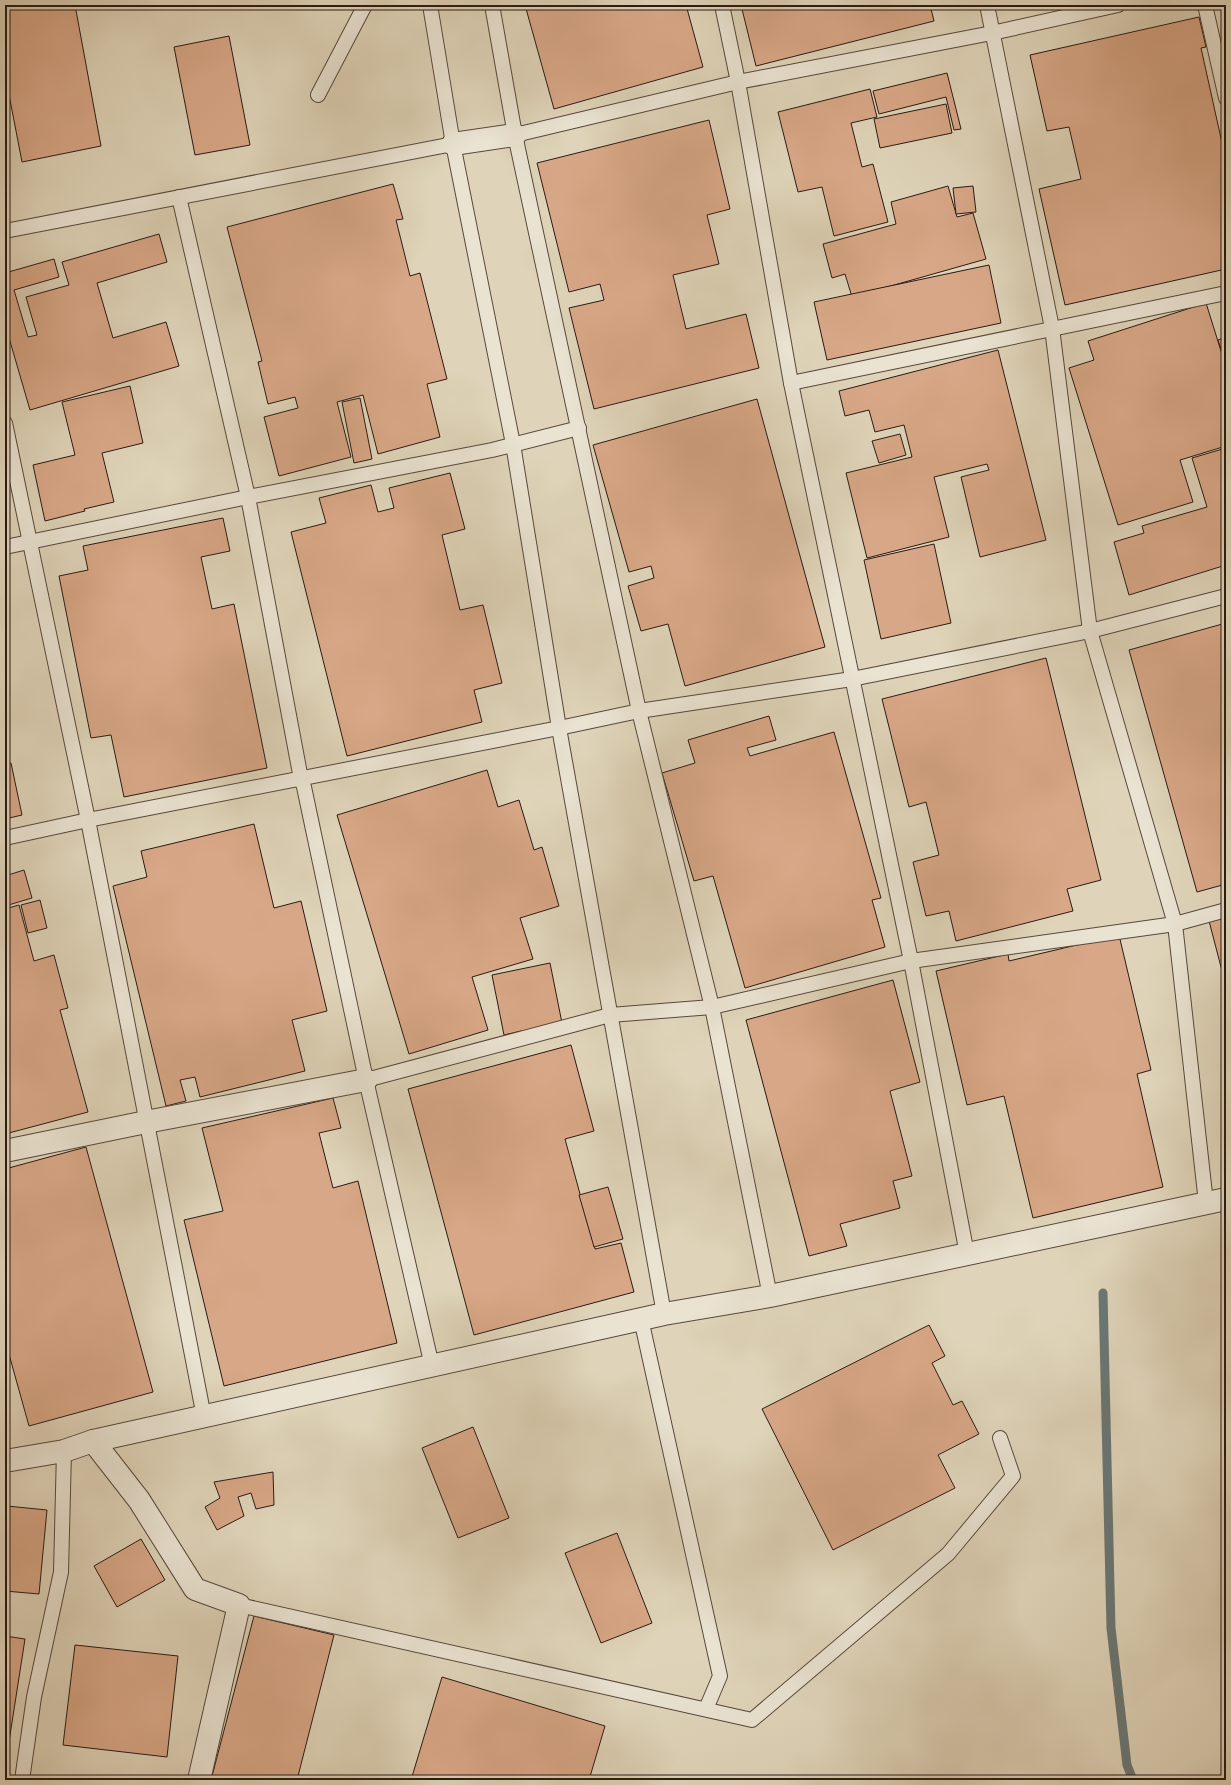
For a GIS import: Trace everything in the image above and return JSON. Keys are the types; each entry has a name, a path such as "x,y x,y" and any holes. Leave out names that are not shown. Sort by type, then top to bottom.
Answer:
{"street":[{"path":"453,144 515,135"},
{"path":"5,1151 146,1122 366,1080"},
{"path":"5,1461 64,1451 93,1441 664,1314 770,1296 1216,1201"},
{"path":"93,1441 139,1500 195,1589 239,1605 199,1780"}],"lane":[{"path":"318,95 365,5"},
{"path":"430,5 453,144 513,444 559,728 664,1314"},
{"path":"492,5 515,135 578,428 639,711 712,1007 770,1296"},
{"path":"722,5 738,82 791,384 911,961 967,1254"},
{"path":"987,5 1052,328 1090,631 1175,924 1216,1201"},
{"path":"515,135 738,82 992,33 1118,5"},
{"path":"1205,5 1226,98"},
{"path":"5,231 453,144"},
{"path":"179,197 248,497 301,779 366,1080 432,1366"},
{"path":"791,384 1052,328 1226,293"},
{"path":"5,423 88,820 204,1417"},
{"path":"5,547 248,497 492,450 578,428"},
{"path":"5,838 88,820 639,711 852,679 1090,631 1226,596"},
{"path":"366,1080 610,1015 712,1007 911,961 1175,924 1226,910"},
{"path":"641,1319 720,1676 706,1709"},
{"path":"239,1605 752,1720 948,1554 1013,1476 1000,1438"},
{"path":"22,1780 34,1697 61,1572 64,1451"}],"building":[{"path":"5,5 75,5 101,146 22,162 5,74"},
{"path":"525,5 686,5 703,67 554,109"},
{"path":"741,5 930,5 934,21 756,66"},
{"path":"1199,17 1206,47 1201,48 1226,161 1226,269 1065,305 1039,189 1081,179 1069,127 1047,131 1030,55"},
{"path":"229,36 250,145 195,155 174,47"},
{"path":"947,73 961,129 954,130 946,97 879,114 873,91"},
{"path":"870,89 877,117 851,123 862,167 873,164 888,222 834,236 822,187 798,192 778,112"},
{"path":"946,104 952,133 880,148 874,119"},
{"path":"709,120 730,209 707,215 719,264 673,275 686,329 746,314 759,368 594,409 569,308 604,300 600,284 569,292 537,163"},
{"path":"393,184 403,219 396,220 410,276 420,273 447,379 427,384 440,437 378,454 363,395 337,402 351,457 279,476 264,417 298,408 295,397 268,404 258,362 262,361 227,227"},
{"path":"948,186 957,217 973,213 986,259 852,297 845,274 832,278 823,244 896,224 891,202"},
{"path":"973,186 976,212 956,214 953,188"},
{"path":"159,234 167,262 97,283 113,338 166,322 179,366 30,410 5,324 5,273 54,259 59,277 14,290 28,337 37,335 26,297 69,285 62,262"},
{"path":"989,265 1001,323 827,360 814,302"},
{"path":"1206,303 1226,367 1226,446 1180,460 1193,502 1118,525 1069,368 1094,360 1088,341"},
{"path":"1226,337 1226,365 1218,340"},
{"path":"998,350 1046,540 980,557 961,477 989,470 987,464 934,477 949,537 867,558 846,473 912,457 904,425 875,432 869,410 845,416 839,391"},
{"path":"130,386 143,443 102,453 114,502 84,509 85,511 45,521 33,465 75,455 62,402"},
{"path":"360,398 372,459 354,463 342,402"},
{"path":"757,399 825,647 685,686 668,624 641,631 628,586 654,578 651,566 629,572 593,445"},
{"path":"900,434 906,455 879,463 872,441"},
{"path":"1226,448 1226,565 1129,595 1114,542 1144,533 1142,526 1207,507 1192,458"},
{"path":"450,473 465,529 442,535 460,610 483,605 502,683 474,690 482,722 347,756 291,532 326,523 319,498 371,485 378,512 394,508 389,488"},
{"path":"223,518 230,551 201,557 212,609 234,604 267,768 124,797 111,735 91,738 59,576 88,570 83,546"},
{"path":"934,544 951,623 881,639 864,560"},
{"path":"1226,623 1226,884 1197,892 1129,650"},
{"path":"1046,658 1101,880 1067,889 1073,911 956,941 949,911 926,916 913,862 939,855 926,802 909,807 882,699"},
{"path":"769,716 776,740 747,748 750,756 834,732 881,898 872,900 885,947 745,988 713,876 694,881 662,773 695,763 688,740"},
{"path":"11,763 22,815 5,819 5,764"},
{"path":"487,770 498,807 519,800 534,850 542,847 559,906 520,918 533,959 472,977 488,1030 409,1054 337,815"},
{"path":"254,824 274,908 301,901 327,1011 292,1020 305,1071 200,1097 195,1077 180,1080 186,1101 166,1106 113,886 147,877 141,851"},
{"path":"24,870 32,898 5,906 5,876"},
{"path":"40,900 47,928 28,933 21,905"},
{"path":"19,905 34,961 54,955 68,1008 60,1010 88,1112 5,1134 5,909"},
{"path":"1226,917 1226,986 1209,921"},
{"path":"1119,935 1151,1070 1137,1074 1163,1187 1033,1218 1004,1096 967,1105 936,971 1008,954 1009,961"},
{"path":"550,963 563,1028 523,1036 521,1031 504,1035 492,975"},
{"path":"893,980 920,1082 890,1091 912,1176 893,1181 900,1208 840,1224 847,1246 809,1256 746,1020"},
{"path":"571,1045 594,1131 565,1139 595,1249 621,1243 634,1292 474,1335 408,1089"},
{"path":"333,1098 341,1128 319,1133 333,1188 358,1181 397,1343 224,1386 184,1220 223,1211 202,1128"},
{"path":"86,1147 153,1392 29,1426 5,1340 5,1169"},
{"path":"608,1187 623,1239 594,1247 579,1195"},
{"path":"929,1325 945,1356 932,1363 953,1405 962,1401 979,1434 938,1455 955,1488 833,1550 762,1409"},
{"path":"473,1427 509,1518 458,1538 422,1448"},
{"path":"273,1472 274,1505 256,1509 251,1493 238,1497 244,1516 217,1530 205,1507 220,1498 214,1482"},
{"path":"7,1506 47,1510 39,1594 5,1591 5,1533"},
{"path":"617,1533 652,1623 601,1643 565,1553"},
{"path":"141,1539 165,1580 117,1607 94,1566"},
{"path":"254,1616 334,1635 297,1780 211,1780"},
{"path":"5,1636 25,1639 8,1748 5,1748"},
{"path":"75,1645 178,1656 167,1757 63,1745"},
{"path":"442,1677 605,1726 589,1780 411,1780"}],"waterway":[{"path":"1103,1293 1111,1628 1127,1765 1133,1780"}]}
